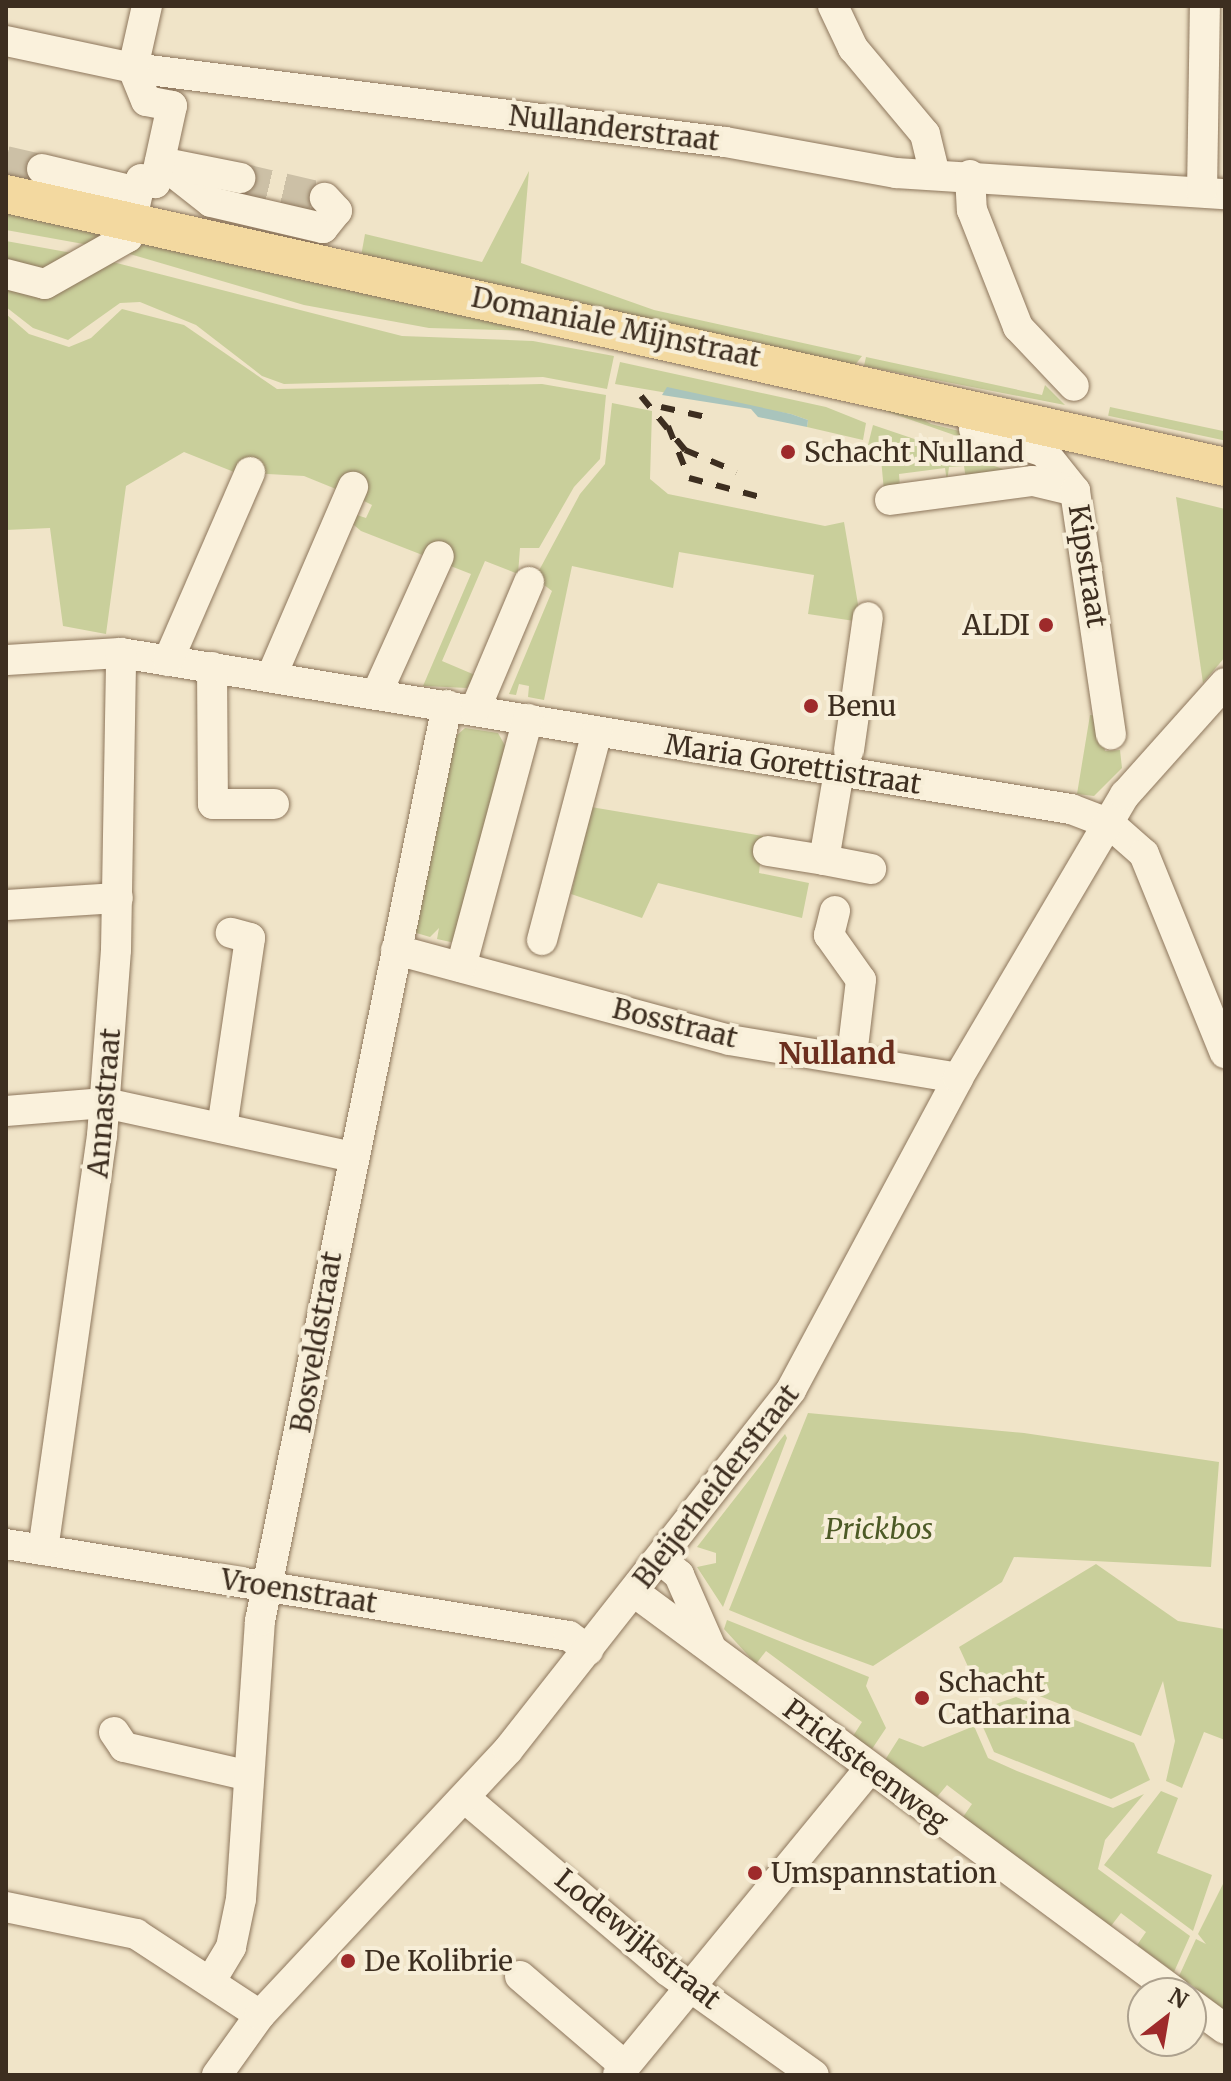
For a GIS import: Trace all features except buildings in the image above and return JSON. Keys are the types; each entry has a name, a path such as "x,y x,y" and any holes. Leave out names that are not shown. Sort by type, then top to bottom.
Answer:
{"main road":[{"name":"Domaniale Mijnstraat","path":"6,194 135,207 1225,467"}],"street":[{"path":"6,274 45,284 107,255 128,237 141,179 155,183 172,106 146,101 133,68 147,6"},
{"path":"833,6 853,48 925,134 935,175"},
{"path":"1205,6 1215,82 1213,193"},
{"name":"Nullanderstraat","path":"6,41 133,68 935,175 1213,193"},
{"path":"160,162 240,178"},
{"path":"160,162 211,202 323,228 337,211 325,198"},
{"path":"42,169 135,207"},
{"path":"970,175 972,210 1018,327 1074,386"},
{"path":"932,397 961,426 1044,452 1070,475 1075,491"},
{"path":"168,661 250,472"},
{"name":"Kipstraat","path":"890,500 1033,481 1075,491 1111,734"},
{"path":"272,675 353,487"},
{"path":"377,693 439,556"},
{"path":"461,708 529,582"},
{"path":"824,860 868,617"},
{"name":"Maria Gorettistraat","path":"6,660 121,653 272,675 597,732 844,760 1060,807 1110,824"},
{"name":"Annastraat","path":"43,1550 105,1103 118,898 121,653"},
{"path":"212,667 213,804 274,804"},
{"name":"Bleijerheiderstraat","path":"217,2075 260,2015 466,1799 660,1559 823,1341 958,1078 1110,824 1136,782 1225,683"},
{"name":"Bosveldstraat","path":"212,1979 231,1947 241,1899 245,1775 268,1586 352,1157 396,950 461,708"},
{"path":"461,967 528,719"},
{"path":"542,940 597,732"},
{"path":"1110,824 1144,854 1225,1053"},
{"path":"768,851 871,869"},
{"path":"6,905 118,898"},
{"path":"835,911 829,935 861,980 852,1055"},
{"path":"222,1128 250,938 231,933"},
{"name":"Bosstraat","path":"396,950 729,1040 852,1055 958,1078"},
{"path":"6,1111 105,1103 352,1157"},
{"name":"Vroenstraat","path":"6,1544 569,1636 588,1650"},
{"name":"Pricksteenweg","path":"660,1559 679,1575 712,1650"},
{"name":"Pricksteenweg","path":"634,1592 1154,1977"},
{"path":"114,1732 124,1747 245,1775"},
{"path":"520,1976 622,2071 870,1768"},
{"name":"Lodewijkstraat","path":"466,1799 691,1984 814,2075"},
{"path":"6,1907 136,1934 212,1979 260,2015"},
{"path":"1207,2016 1225,2029"}],"green space":[{"path":"529,171 521,263 654,310 862,356 855,365 361,256 365,234 482,262"},
{"path":"6,209 121,234 100,247 6,230"},
{"path":"6,241 83,255 57,271 6,264"},
{"path":"141,241 899,405 931,424 1008,443 991,448 843,396 538,331 429,328 304,305 123,252"},
{"path":"105,260 402,336 533,341 614,356 607,389 543,377 284,384 262,376 196,325 140,302 120,303 68,340 33,328 6,307 6,282"},
{"path":"122,309 184,325 277,389 542,384 606,395 600,459 574,487 539,548 520,548 518,574 485,561 442,661 475,675 467,688 423,686 471,574 361,531 348,520 351,513 366,518 372,505 358,498 304,476 234,472 184,452 126,486 106,634 63,626 50,528 6,530 6,314 29,334 69,347 91,338"},
{"path":"866,357 1042,395 1045,385 1065,405 864,366"},
{"path":"620,362 826,407 866,423 863,440 807,427 808,420 791,414 615,384"},
{"path":"612,403 652,411 650,479 668,494 825,526 844,522 861,622 808,614 814,575 679,552 673,588 572,566 544,700 528,697 529,686 519,684 516,695 509,694 552,591 535,578 580,494 605,464"},
{"path":"1110,407 1225,431 1224,440 1108,416"},
{"path":"873,425 1009,471 966,479 964,466 949,467 947,482 945,468 899,474 900,487 884,491 880,448 868,445"},
{"path":"1176,497 1225,509 1225,657 1203,683"},
{"path":"1090,715 1101,716 1105,751 1120,750 1122,768 1094,796 1077,794"},
{"path":"465,728 498,733 507,749 455,943 437,939 439,928 430,937 413,932 455,737"},
{"path":"591,807 763,836 759,873 809,883 802,918 658,883 642,918 571,894"},
{"name":"Prickbos","path":"808,1413 1024,1433 1219,1462 1211,1567 1014,1557 1002,1582 873,1666 805,1641 729,1610"},
{"path":"785,1434 787,1438 723,1607 697,1567 716,1563 716,1553 697,1547"},
{"path":"1096,1564 1178,1621 1225,1629 1225,1740 1204,1732 1182,1788 1166,1781 1175,1741 1163,1681 1141,1736 1009,1684 981,1695 959,1647"},
{"path":"727,1620 869,1677 866,1686 886,1728 872,1749 853,1736 862,1722 766,1651 756,1664 724,1629"},
{"path":"1016,1697 1134,1743 1150,1780 1111,1799 994,1752 976,1711"},
{"path":"974,1726 988,1758 1017,1771 1113,1808 1144,1794 1105,1840 1098,1869 1190,1936 1174,1972 1137,1945 1146,1932 1121,1913 1111,1926 963,1817 972,1804 947,1785 937,1797 885,1760 899,1738 923,1747"},
{"path":"1161,1791 1178,1798 1157,1853 1212,1875 1193,1931 1104,1865"},
{"path":"1225,1880 1225,2010 1207,1997 1207,1977 1179,1976 1196,1939 1206,1944 1198,1934"}],"water":[{"path":"667,387 791,414 808,420 807,427 758,417 751,409 662,395"}],"tunnel":[{"path":"6,161 42,169"},
{"path":"240,178 325,198"}],"railway":[{"path":"641,396 685,450 737,472"},
{"path":"661,407 706,417"},
{"path":"668,426 689,478 764,498"}],"place":[{"name":"Schacht Nulland","path":"788,452"},
{"name":"ALDI","path":"1046,625"},
{"name":"Benu","path":"811,706"},
{"name":"Schacht Catharina","path":"922,1698"},
{"name":"Umspannstation","path":"755,1873"},
{"name":"De Kolibrie","path":"348,1961"}],"district":[{"name":"Nulland","path":"837,1053"}]}
